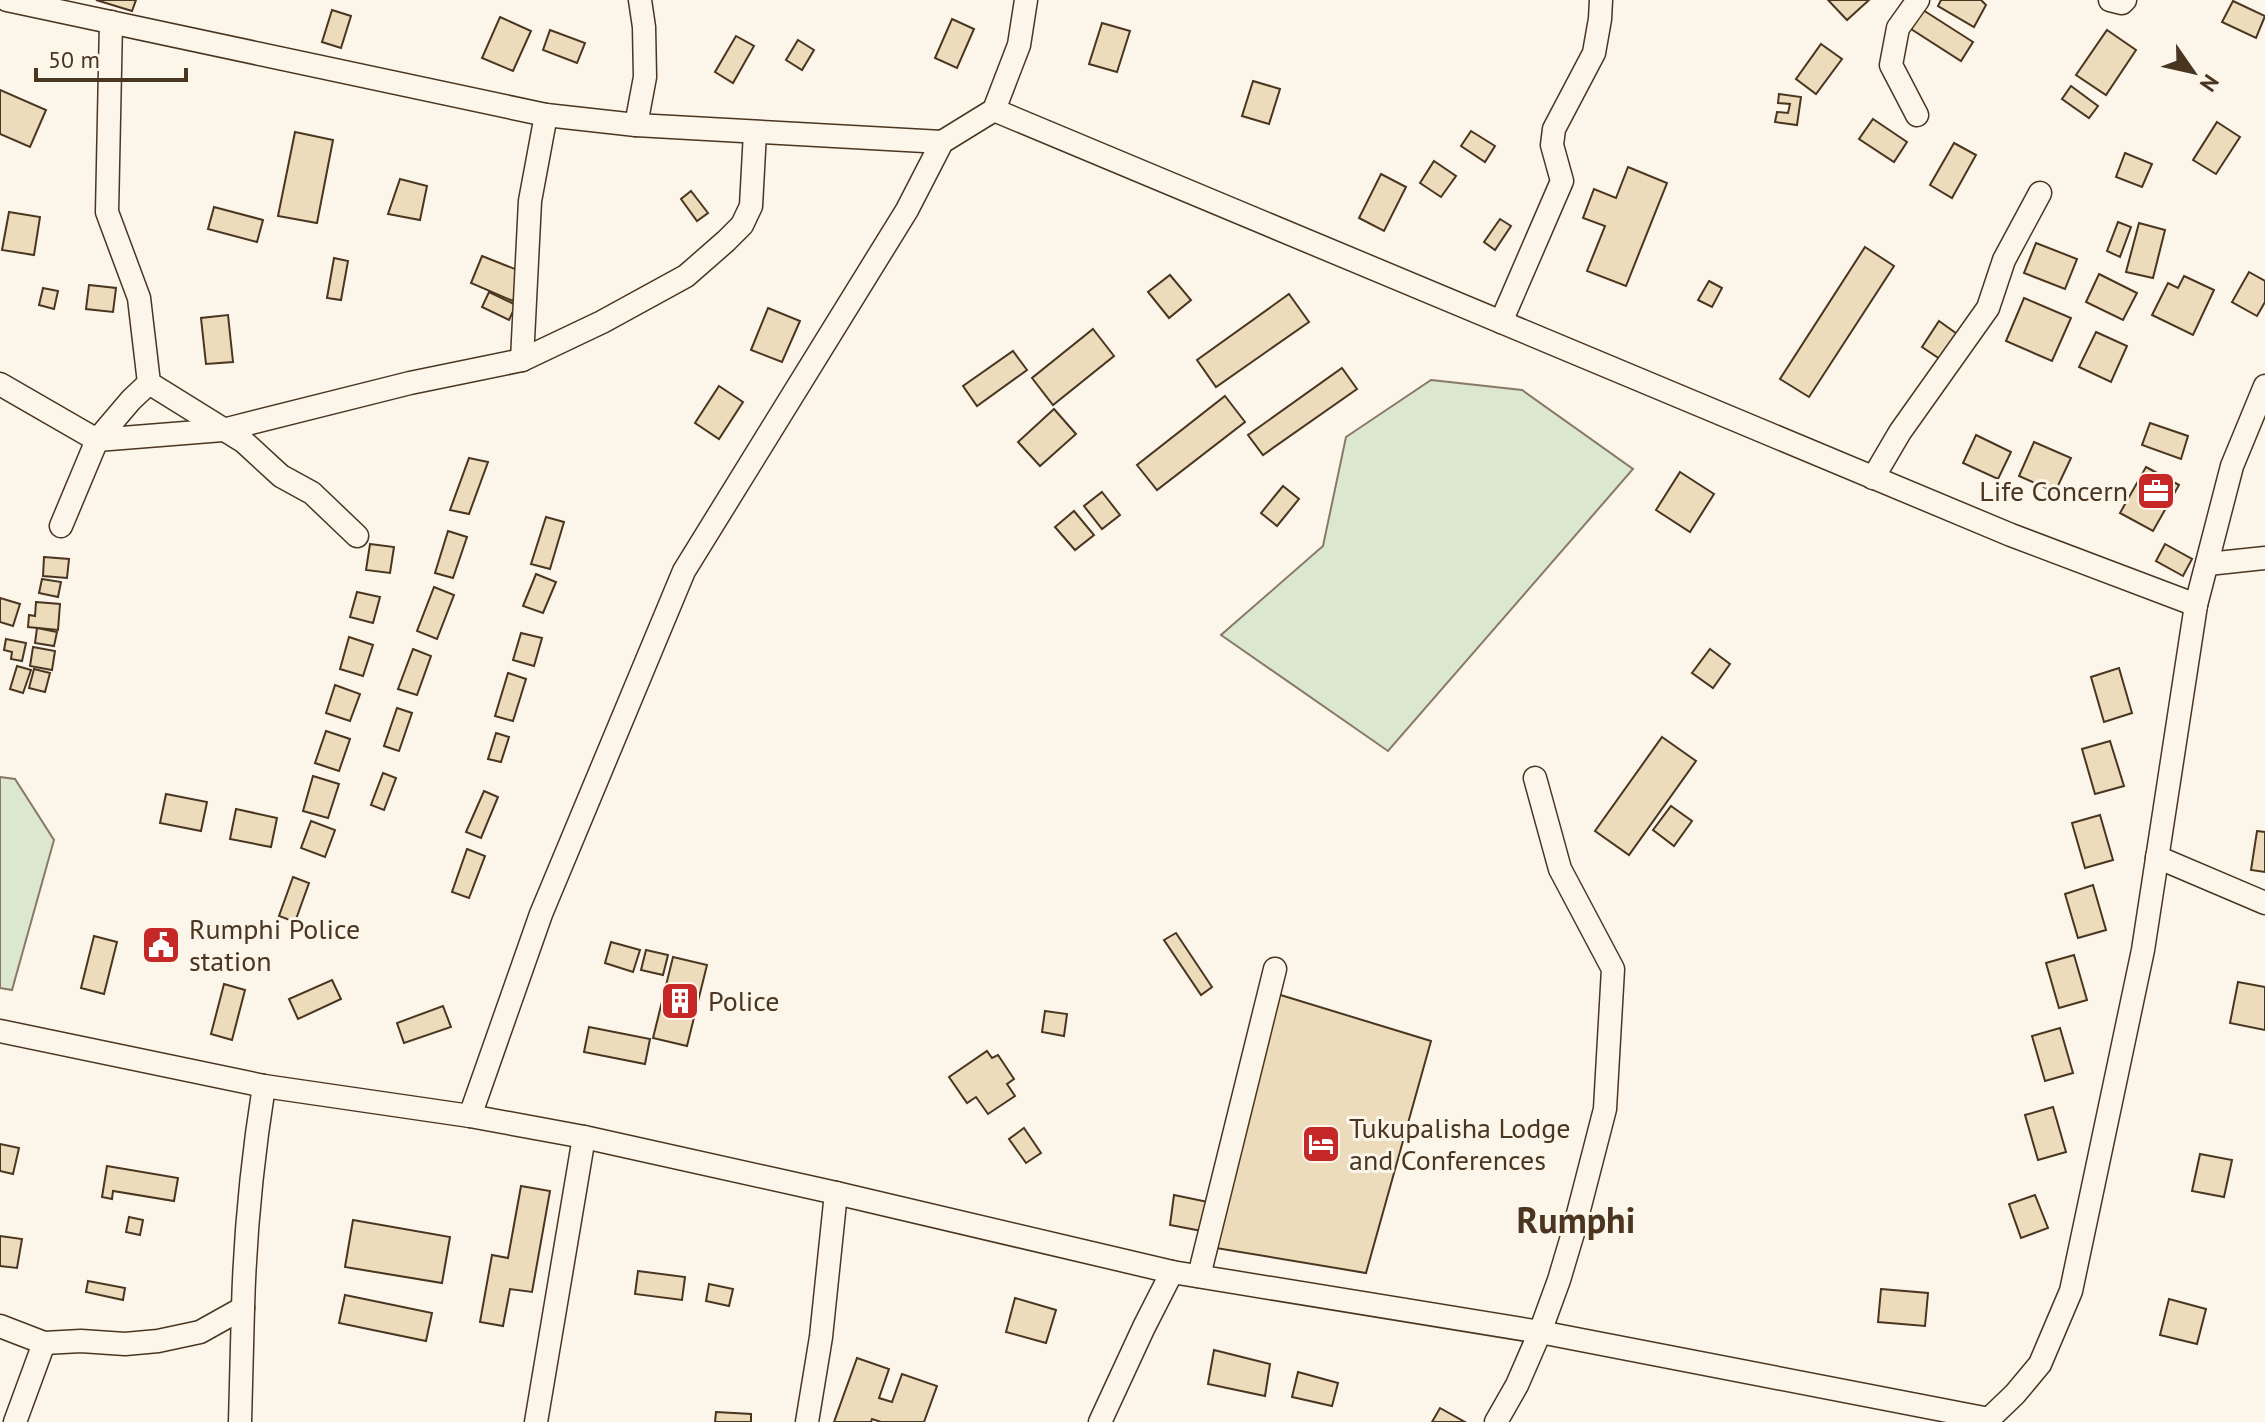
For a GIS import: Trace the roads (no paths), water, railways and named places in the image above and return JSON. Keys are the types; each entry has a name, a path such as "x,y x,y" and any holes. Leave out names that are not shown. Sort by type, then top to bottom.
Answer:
{"street":[{"path":"7,0 546,115 636,125 942,142"},
{"path":"636,125 645,77 640,0"},
{"path":"470,1116 541,914 684,571 907,210 942,142 994,110 1019,45 1026,0"},
{"path":"1501,322 1562,181 1552,145 1554,129 1594,53 1601,0"},
{"path":"1917,115 1891,65 1898,28 1918,0"},
{"path":"2110,0 2122,3 2125,0"},
{"path":"111,22 107,212 139,298 149,383"},
{"path":"994,110 2011,535 2196,605"},
{"path":"522,360 530,201 546,115"},
{"path":"0,384 97,440 223,430 410,383 522,360 602,322 686,276 726,241 742,225 751,206 755,132"},
{"path":"1873,478 1900,432 1988,308 2004,260 2040,193"},
{"path":"149,383 244,442 281,476 312,493 357,536"},
{"path":"61,526 97,440 149,383"},
{"path":"0,1031 264,1086 470,1116 584,1137 1172,1272 1540,1332 1992,1421 2040,1364 2071,1291 2143,950 2196,605 2232,466 2265,386"},
{"path":"2208,564 2265,558"},
{"path":"1496,1422 1517,1385 1540,1332 1573,1233 1605,1109 1613,969 1560,869 1535,778"},
{"path":"2157,857 2265,903"},
{"path":"1199,1276 1275,969"},
{"path":"240,1422 244,1244 252,1157 264,1086"},
{"path":"536,1422 584,1137"},
{"path":"807,1422 821,1337 836,1193"},
{"path":"1100,1422 1172,1272"},
{"path":"0,1326 44,1343 81,1341 125,1344 200,1332 243,1308"},
{"path":"15,1422 44,1343"}],"place":[{"name":"Life Concern","path":"2156,491"},
{"name":"Rumphi Police station","path":"161,945"},
{"name":"Police","path":"680,1001"},
{"name":"Tukupalisha Lodge and Conferences","path":"1321,1144"}],"district":[{"name":"Rumphi","path":"1576,1220"}]}
